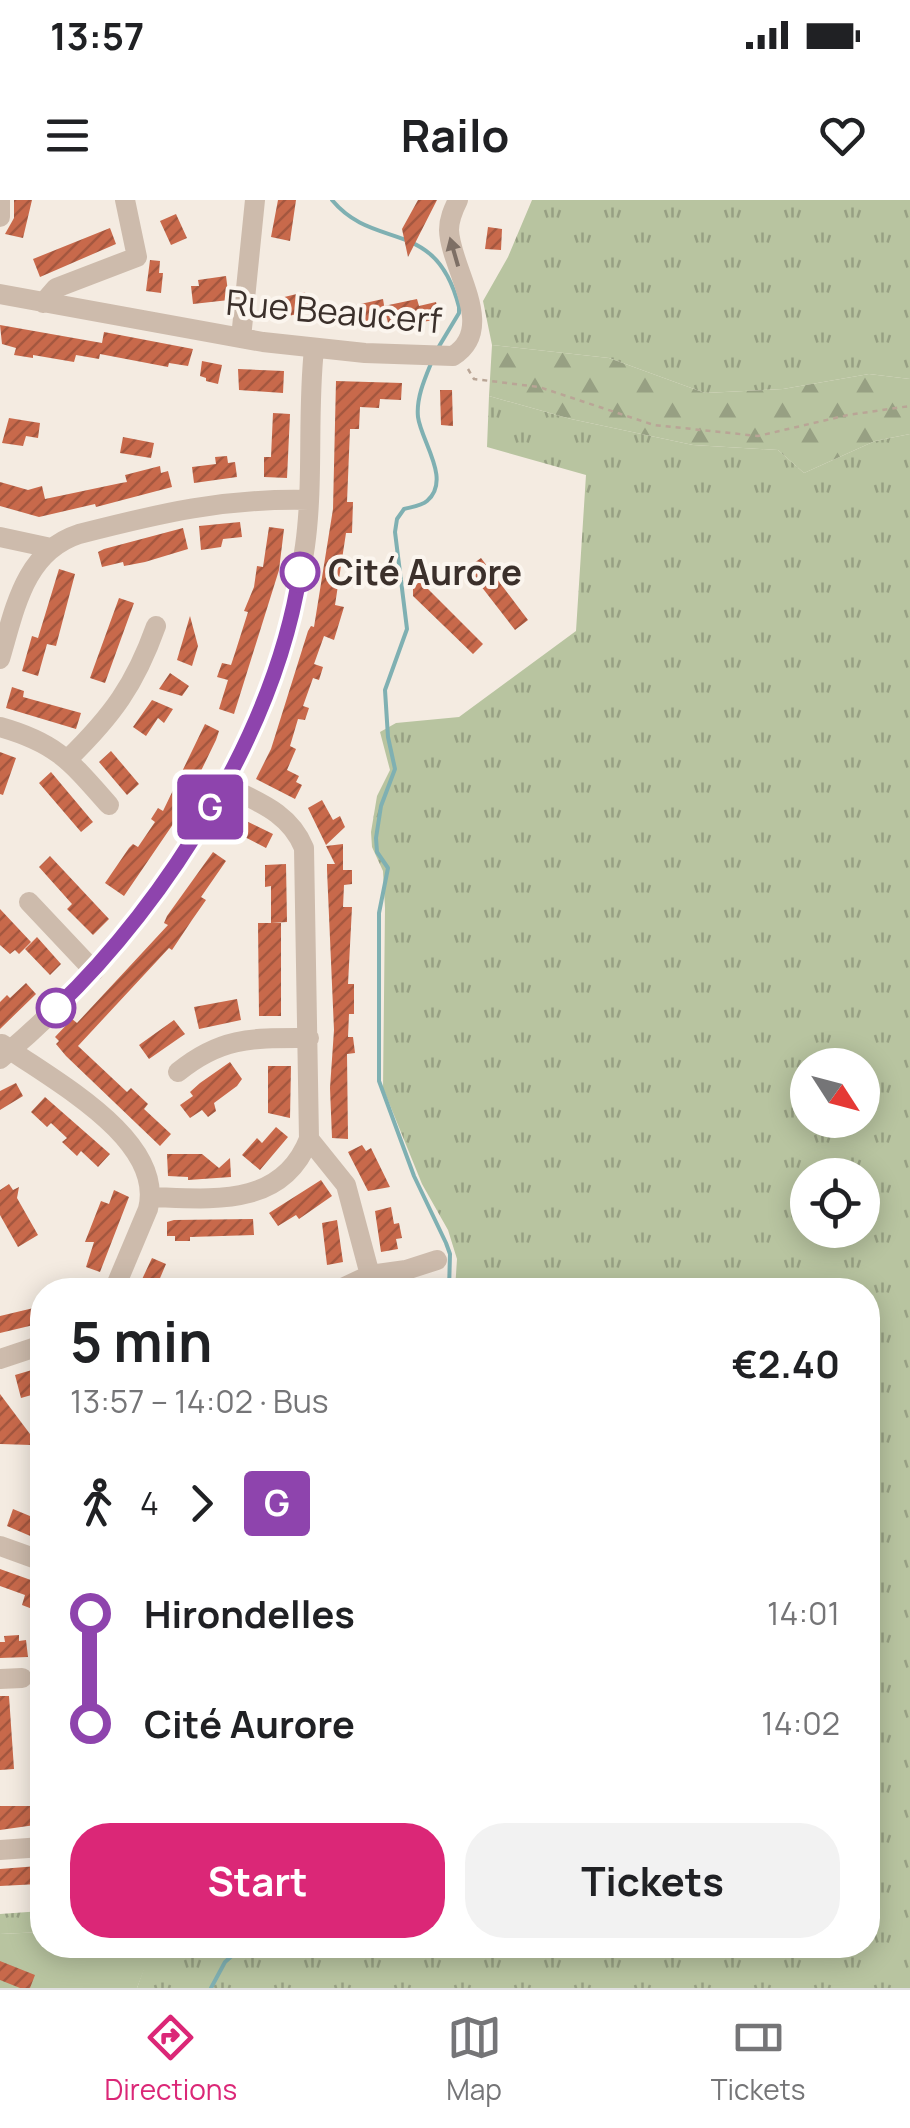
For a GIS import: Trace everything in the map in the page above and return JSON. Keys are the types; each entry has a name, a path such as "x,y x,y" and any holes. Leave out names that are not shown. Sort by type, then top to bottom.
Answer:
{"street":[{"path":"0,200 0,217"},
{"path":"44,304 56,288 137,257 125,200"},
{"path":"241,338 255,200"},
{"name":"Rue Beaucerf","path":"0,294 241,338 314,348 444,356 468,342 472,322 450,237 450,222 458,200"},
{"path":"119,1278 151,1197 141,1163 78,1094 3,1051 94,970 156,896 253,724 280,652 298,584 309,500 314,348"},
{"path":"0,659 30,571 51,548 79,534 192,506 256,499 309,500"},
{"path":"0,537 51,548"},
{"path":"68,759 125,696 156,626"},
{"path":"0,726 34,738 68,759 108,805"},
{"path":"151,1197 236,1197 258,1192 290,1171 309,1139 304,848 281,815 222,784"},
{"path":"29,902 94,970"},
{"path":"178,1072 222,1044 258,1038 309,1038"},
{"path":"309,1139 346,1185 370,1275"},
{"path":"364,1278 436,1260"},
{"path":"0,1359 30,1349"},
{"path":"0,1546 30,1557"},
{"path":"0,1679 22,1678"},
{"path":"0,1850 30,1848"}],"path":[{"path":"444,356 474,379 538,387 654,425 708,432 758,436 910,406"}],"green space":[{"path":"532,200 910,200 910,379 869,374 783,389 705,393 609,358 492,345 483,301 508,257"},
{"path":"492,345 609,358 705,393 783,389 869,374 910,379 910,434 875,441 804,473 778,450 693,445 571,419 489,396"},
{"path":"489,396 571,419 693,445 778,450 804,473 875,441 910,434 910,1988 137,1988 148,1958 880,1958 880,1278 456,1278 457,1259 448,1230 422,1184 383,1088 385,908 383,871 372,847 371,832 377,796 390,770 380,732 396,723 459,717 576,631 586,475 487,447"},
{"path":"30,1912 30,1933 0,1934 0,1914"},
{"path":"30,1933 30,1958 149,1958 137,1988 0,1988 0,1934"}],"building":[{"path":"14,200 32,200 23,238 5,234 14,218"},
{"path":"278,200 296,200 290,241 271,237"},
{"path":"418,200 437,200 408,257 402,229"},
{"path":"176,214 187,238 171,245 160,221"},
{"path":"488,227 502,229 501,250 485,249"},
{"path":"110,228 116,244 40,277 33,259"},
{"path":"150,260 160,261 161,293 146,291"},
{"path":"226,276 229,300 193,304 191,286 199,286 198,280"},
{"path":"305,292 310,311 280,318 276,299"},
{"path":"383,299 386,317 351,324 347,307"},
{"path":"417,299 419,306 436,302 440,319 422,322 421,316 388,323 384,306"},
{"path":"0,325 102,343 104,332 193,349 188,366 169,363 168,367 100,354 99,359 76,355 74,362 33,358 14,355 16,348 2,344"},
{"path":"202,361 222,365 218,384 200,376"},
{"path":"238,369 284,371 283,393 239,390"},
{"path":"336,381 402,383 401,400 380,399 379,408 360,407 359,429 350,429 347,502 353,502 352,533 346,533 335,605 344,607 334,640 324,636 314,664 323,667 319,680 313,678 303,706 309,708 305,720 298,719 290,746 296,749 287,770 299,776 296,782 302,785 295,799 256,779 271,749 308,631 314,627 333,509"},
{"path":"440,390 452,390 453,426 441,425"},
{"path":"273,413 290,414 287,478 264,477 264,457 271,457"},
{"path":"9,418 40,423 38,438 26,436 23,446 2,443"},
{"path":"123,437 154,443 151,458 120,453"},
{"path":"227,456 228,463 235,462 237,477 194,483 192,467 216,464 215,457"},
{"path":"160,466 161,473 168,471 172,487 96,507 95,504 39,517 0,506 0,482 28,490 42,486 45,499 127,482 125,475"},
{"path":"240,522 242,537 223,539 221,547 201,550 199,526"},
{"path":"269,527 284,529 279,570 234,714 219,709 228,680 217,677 222,663 231,665 257,566 263,567"},
{"path":"183,528 188,549 145,562 102,567 98,552 104,549"},
{"path":"481,558 528,620 515,630 467,568"},
{"path":"59,569 75,574 56,646 47,644 38,676 22,671 32,636 38,638"},
{"path":"420,581 483,644 473,654 413,596 413,588"},
{"path":"119,598 134,603 105,683 90,678"},
{"path":"190,616 198,646 192,666 177,660"},
{"path":"170,673 189,686 182,696 159,689"},
{"path":"12,687 24,691 23,697 81,713 76,729 6,708"},
{"path":"152,700 173,709 164,723 158,718 146,736 133,727"},
{"path":"205,724 219,731 216,740 180,814 124,896 105,883 129,848 133,844 138,847 155,822 151,819 158,808 163,811"},
{"path":"111,751 139,784 127,795 99,762"},
{"path":"0,752 16,758 3,795 0,794"},
{"path":"51,772 93,822 81,832 39,783"},
{"path":"322,800 333,820 340,816 345,827 326,845 308,808"},
{"path":"234,815 273,834 266,848 227,828"},
{"path":"343,844 343,870 352,870 352,884 344,885 343,907 352,907 348,984 354,984 354,1014 349,1014 348,1037 353,1037 355,1053 347,1054 348,1139 332,1138 330,1088 334,1030 327,864 335,864 326,846"},
{"path":"213,852 226,861 201,897 206,900 172,950 169,948 78,1046 127,1092 131,1088 148,1104 144,1109 171,1134 160,1146 66,1056 55,1037 72,1019 77,1023 168,925 164,923 167,916"},
{"path":"50,856 109,919 93,935 67,909 72,904 39,867"},
{"path":"286,864 287,922 271,923 271,886 265,887 265,865"},
{"path":"0,909 31,942 19,954 15,950 10,954 0,945"},
{"path":"258,923 281,923 281,1016 259,1016"},
{"path":"37,937 61,964 50,975 25,949"},
{"path":"26,983 36,994 0,1029 0,1002"},
{"path":"237,999 241,1020 199,1029 194,1007"},
{"path":"174,1020 185,1034 149,1059 139,1045"},
{"path":"230,1062 242,1079 237,1086 214,1103 216,1111 208,1117 202,1110 190,1118 180,1105 193,1096 190,1092 200,1083"},
{"path":"268,1066 291,1066 290,1118 268,1113"},
{"path":"16,1083 23,1096 0,1110 0,1091"},
{"path":"45,1097 110,1154 98,1167 81,1151 77,1156 62,1142 67,1138 31,1112"},
{"path":"276,1127 288,1137 260,1170 242,1155 257,1138 262,1143"},
{"path":"362,1145 366,1151 371,1148 390,1187 368,1191 348,1152"},
{"path":"167,1154 202,1154 219,1168 230,1158 231,1177 188,1180 168,1176"},
{"path":"321,1180 332,1196 299,1219 296,1215 278,1226 269,1213"},
{"path":"9,1184 13,1190 19,1187 17,1198 38,1235 18,1247 0,1215 0,1190"},
{"path":"114,1190 129,1197 100,1272 86,1267 94,1242 85,1242 101,1201 109,1204"},
{"path":"391,1207 402,1238 396,1239 398,1249 381,1252 375,1211"},
{"path":"253,1219 254,1235 190,1237 190,1241 175,1241 175,1236 167,1236 167,1222 174,1220"},
{"path":"337,1220 343,1262 327,1265 322,1223"},
{"path":"152,1258 166,1264 160,1278 143,1278"},
{"path":"30,1309 30,1326 0,1333 0,1316"},
{"path":"30,1371 30,1395 21,1398 15,1375"},
{"path":"0,1394 30,1434 30,1445 0,1444"},
{"path":"13,1509 30,1516 30,1536 7,1526"},
{"path":"0,1569 30,1580 30,1608 22,1605 25,1595 0,1586"},
{"path":"19,1635 19,1641 26,1640 28,1657 0,1658 4,1636"},
{"path":"0,1696 9,1696 14,1769 0,1770"},
{"path":"0,1806 30,1806 30,1826 0,1830"},
{"path":"30,1867 30,1884 0,1886 0,1869"},
{"path":"0,1961 35,1975 30,1988 0,1980"}],"waterway":[{"path":"332,200 349,216 420,247 436,259 449,278 459,307 438,348"},
{"path":"432,361 420,395 418,417 437,482 427,501 404,509 395,532 407,629 385,690 395,769 381,806 376,838 377,852 388,868 379,913 379,1081 414,1176 450,1254 449,1278"},
{"path":"211,1988 229,1958"}],"bus line":[{"name":"G","path":"56,1008 142,915 205,816 264,698 294,604 300,572"}],"place":[{"name":"Cité Aurore","path":"300,572"}]}
